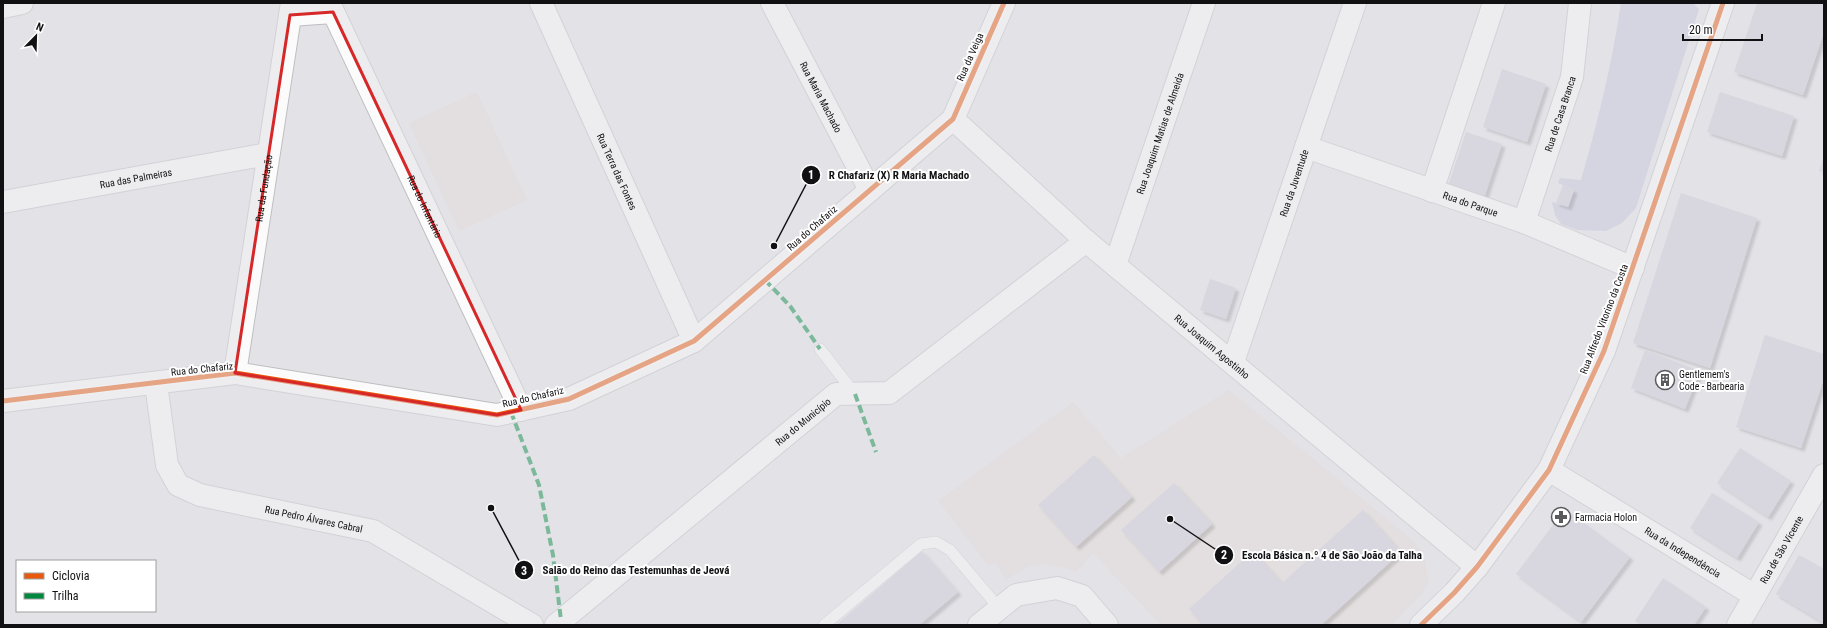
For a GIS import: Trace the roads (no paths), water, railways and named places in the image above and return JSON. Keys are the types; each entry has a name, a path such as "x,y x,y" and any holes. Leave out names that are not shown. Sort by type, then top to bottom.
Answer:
{"street":[{"path":"3,7 22,3"},
{"name":"Rua Terra das Fontes","path":"541,3 694,341"},
{"name":"Rua Maria Machado","path":"772,3 870,190"},
{"name":"Rua da Veiga","path":"953,119 1004,3"},
{"name":"Rua Joaquim Matias de Almeida","path":"1115,265 1204,3"},
{"name":"Rua da Juventude","path":"1233,362 1355,3"},
{"path":"1432,191 1494,3"},
{"name":"Rua de Casa Branca","path":"1524,222 1572,77 1580,3"},
{"name":"Rua Alfredo Vitorino da Costa","path":"1421,625 1454,593 1477,567 1549,470 1604,351 1723,3"},
{"path":"291,9 331,7"},
{"name":"Rua do Infantário","path":"331,7 521,410"},
{"name":"Rua da Fundação","path":"235,373 291,9"},
{"name":"Rua do Chafariz","path":"3,401 156,384 235,373 498,414 569,399 694,341 953,119"},
{"name":"Rua Joaquim Agostinho","path":"953,119 1086,241 1233,362 1477,567"},
{"name":"Rua do Parque","path":"1306,147 1524,222 1633,268"},
{"name":"Rua das Palmeiras","path":"3,202 268,154"},
{"name":"Rua do Município","path":"556,625 836,394 889,393 1086,241"},
{"name":"Rua Pedro Álvares Cabral","path":"156,384 166,465 178,485 200,495 373,531 532,625"},
{"name":"Rua da Independência","path":"1549,470 1755,596"},
{"name":"Rua de São Vicente","path":"1738,625 1824,475"},
{"path":"979,625 1016,595 1057,588 1082,596 1107,625"}],"lane":[{"path":"820,349 855,394"},
{"path":"824,625 921,544 936,542 950,550 999,608"}],"place":[{"name":"R Chafariz (X) R Maria Machado","path":"774,246"},
{"name":"Gentlemem's Code - Barbearia","path":"1665,380"},
{"name":"Salão do Reino das Testemunhas de Jeová","path":"491,508"},
{"name":"Farmacia Holon","path":"1561,517"},
{"name":"Escola Básica n.º 4 de São João da Talha","path":"1170,519"}]}
